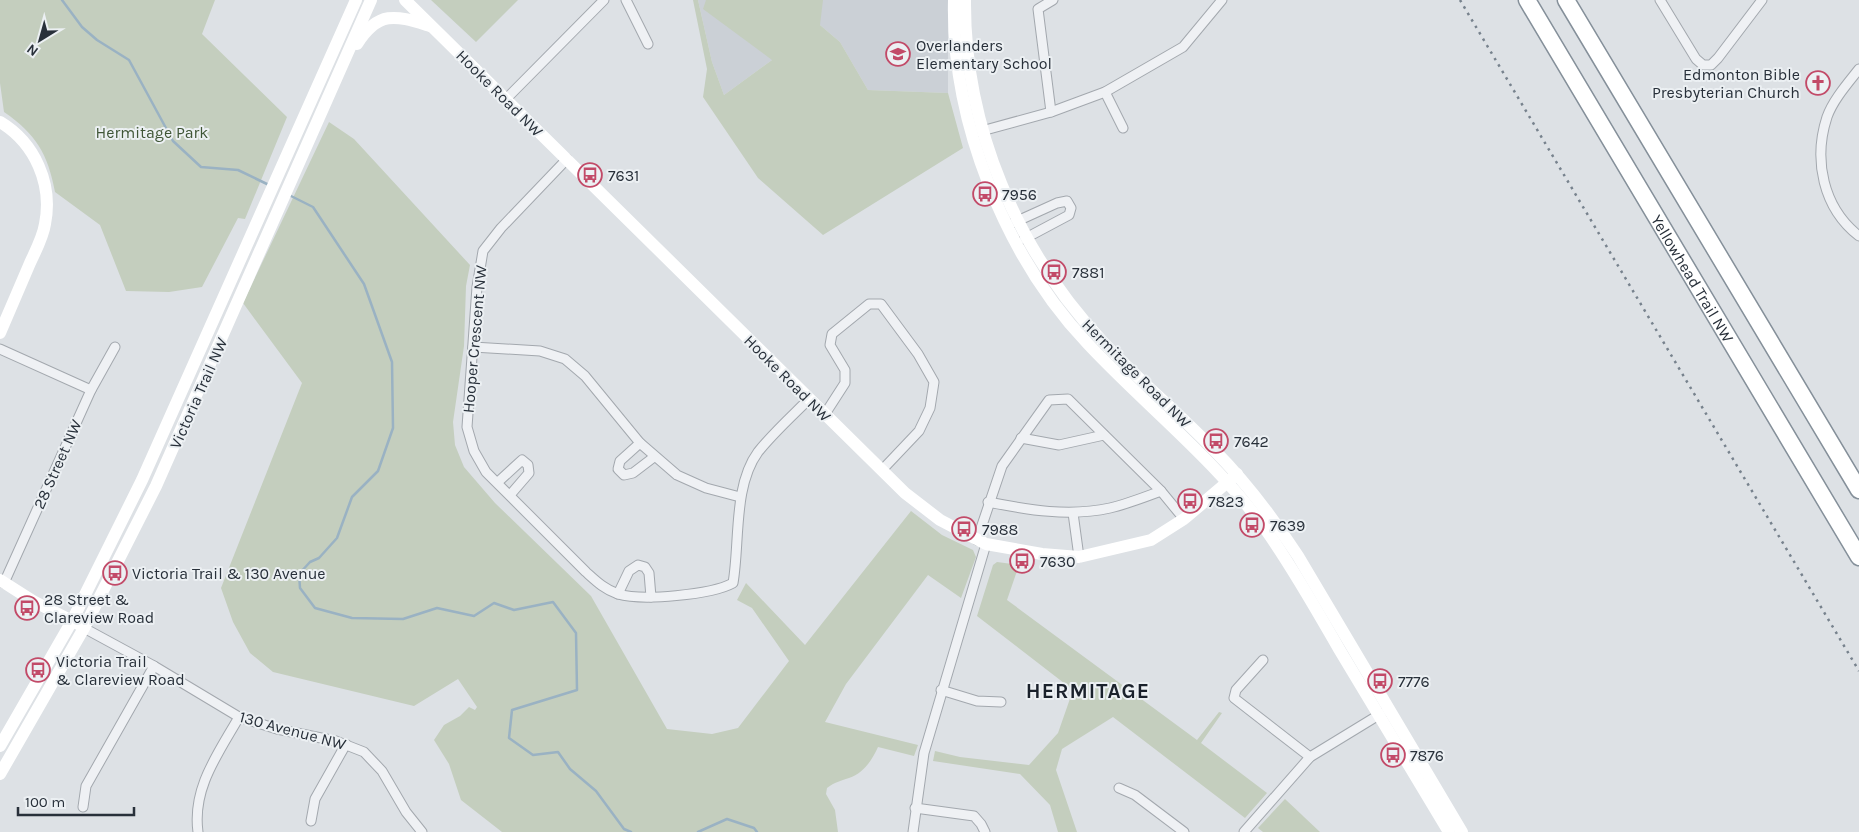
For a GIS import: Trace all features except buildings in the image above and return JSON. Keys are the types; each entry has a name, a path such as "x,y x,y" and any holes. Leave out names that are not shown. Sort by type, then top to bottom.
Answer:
{"highway":[{"name":"Yellowhead Trail NW","path":"1527,0 1859,557"},
{"name":"Yellowhead Trail NW","path":"1566,0 1859,490"}],"street":[{"name":"Victoria Trail NW","path":"0,746 72,621 142,480 356,0"},
{"name":"Victoria Trail NW","path":"0,774 84,628 156,486 371,0"},
{"name":"Hooke Road NW","path":"405,0 905,493 940,520 981,542 1042,554 1079,557 1151,540 1184,519 1232,478"},
{"path":"506,99 604,0"},
{"path":"626,0 648,44"},
{"name":"Hermitage Road NW","path":"954,0 958,64 978,132 993,194 1014,223 1042,286 1086,342 1232,478 1462,832"},
{"name":"Hermitage Road NW","path":"965,0 978,132"},
{"path":"1051,112 1038,9 1054,0"},
{"path":"978,132 1051,112 1106,92 1183,47 1222,0"},
{"path":"1660,0 1696,59 1703,65 1711,65 1718,58 1762,0"},
{"path":"340,71 370,28 388,18 401,16 432,27"},
{"path":"1859,69 1828,116 1822,140 1821,165 1826,190 1836,210 1859,236"},
{"path":"1106,92 1122,128"},
{"path":"0,122 19,136 32,153 43,177 47,203 43,234 0,333"},
{"name":"Hooper Crescent NW","path":"567,160 500,228 483,251 479,271 466,427 478,458 486,472 602,587 618,594 640,598 721,590 733,583 740,497 757,453 809,399"},
{"path":"1014,223 1057,202 1067,202 1071,208 1069,215 1022,240"},
{"path":"825,414 845,383 845,370 830,345 832,334 870,304 881,304 918,354 934,382 930,408 920,431 882,470"},
{"name":"28 Street NW","path":"2,582 91,390 115,347"},
{"path":"473,347 540,351 565,359 586,376 640,442 677,475 706,488 740,497"},
{"path":"0,349 91,390"},
{"path":"914,832 915,808 924,753 981,542 988,502 1002,466 1049,400 1068,399 1161,491 1184,519"},
{"path":"1021,438 1059,445 1104,435"},
{"path":"640,442 620,461 618,470 624,475 633,474 654,456"},
{"path":"498,482 522,460 528,465 529,473 510,495"},
{"path":"988,502 1029,510 1074,512 1110,508 1161,491"},
{"path":"1074,512 1079,557"},
{"path":"618,594 629,571 638,565 645,567 648,573 650,597"},
{"path":"2,582 84,628"},
{"name":"130 Avenue NW","path":"84,628 154,666 239,717 277,729 346,744 364,752 377,764 406,812 422,832"},
{"path":"1263,660 1236,690 1234,698 1310,757"},
{"path":"83,807 86,786 154,666"},
{"path":"941,690 977,701 1001,702"},
{"path":"1244,832 1310,757 1384,712"},
{"name":"Hermitage Road NW","path":"1384,712 1449,832"},
{"path":"198,832 197,809 200,790 239,717"},
{"path":"311,822 315,798 346,744"},
{"path":"1119,788 1135,795 1184,832"},
{"path":"915,808 974,816 985,832"}],"shaded area":[{"name":"Overlanders Elementary School","path":"698,0 948,0 948,93 868,90 840,42 820,25 724,95 712,62"}],"green space":[{"name":"Hermitage Park","path":"0,0 215,0 202,34 287,117 245,219 238,218 202,287 169,292 126,291 100,225 55,192 49,167 39,146 24,128 4,112 0,83"},
{"path":"431,0 518,0 476,42"},
{"path":"693,0 698,0 712,62 724,95 772,60 703,9 706,0 823,0 820,25 840,42 868,90 948,93 963,148 823,235 758,178 703,97 707,69"},
{"path":"329,122 354,139 470,265 466,286 464,346 453,422 455,445 464,467 495,503 591,596 667,729 712,734 738,728 789,661 752,608 737,600 746,583 805,645 911,511 942,535 973,550 976,557 961,598 928,575 846,684 825,722 918,745 914,756 878,747 870,761 859,773 827,788 826,794 835,810 838,832 502,832 461,800 449,764 434,740 444,725 460,716 469,707 475,710 477,707 458,679 414,706 273,672 250,653 233,622 221,588 302,383 243,303"},
{"path":"997,562 1019,565 1007,600 1197,740 1219,712 1222,713 1201,743 1267,793 1245,818 1113,717 1062,749 1056,770 1077,832 1058,832 1050,805 1020,774 933,761 935,751 960,757 1029,765 1058,733 1073,690 977,616 993,565"},
{"path":"1285,799 1320,832 1263,832 1258,828"}],"waterway":[{"path":"62,0 82,27 97,40 129,60 173,141 201,167 238,170 269,185"},
{"path":"289,195 313,207 364,284 392,362 393,428 378,471 352,497 337,538 319,558 310,562 299,574 300,588 315,608 352,618 403,619 437,608 474,616 494,603 514,610 553,602 576,633 577,690 512,710 509,738 533,755 558,752 570,769 596,791 624,829 631,832"},
{"path":"698,832 727,819 754,828 757,832"}],"railway":[{"path":"1460,0 1859,671"}],"place":[{"name":"Overlanders Elementary School","path":"898,54"},
{"name":"Edmonton Bible Presbyterian Church","path":"1818,83"},
{"name":"7631","path":"590,175"},
{"name":"7956","path":"985,194"},
{"name":"7881","path":"1054,272"},
{"name":"7642","path":"1216,441"},
{"name":"7823","path":"1190,501"},
{"name":"7639","path":"1252,525"},
{"name":"7988","path":"964,529"},
{"name":"7630","path":"1022,561"},
{"name":"Victoria Trail & 130 Avenue","path":"115,573"},
{"name":"28 Street & Clareview Road","path":"27,608"},
{"name":"Victoria Trail & Clareview Road","path":"38,670"},
{"name":"7776","path":"1380,681"},
{"name":"7876","path":"1393,755"}],"district":[{"name":"HERMITAGE","path":"1088,691"}]}
